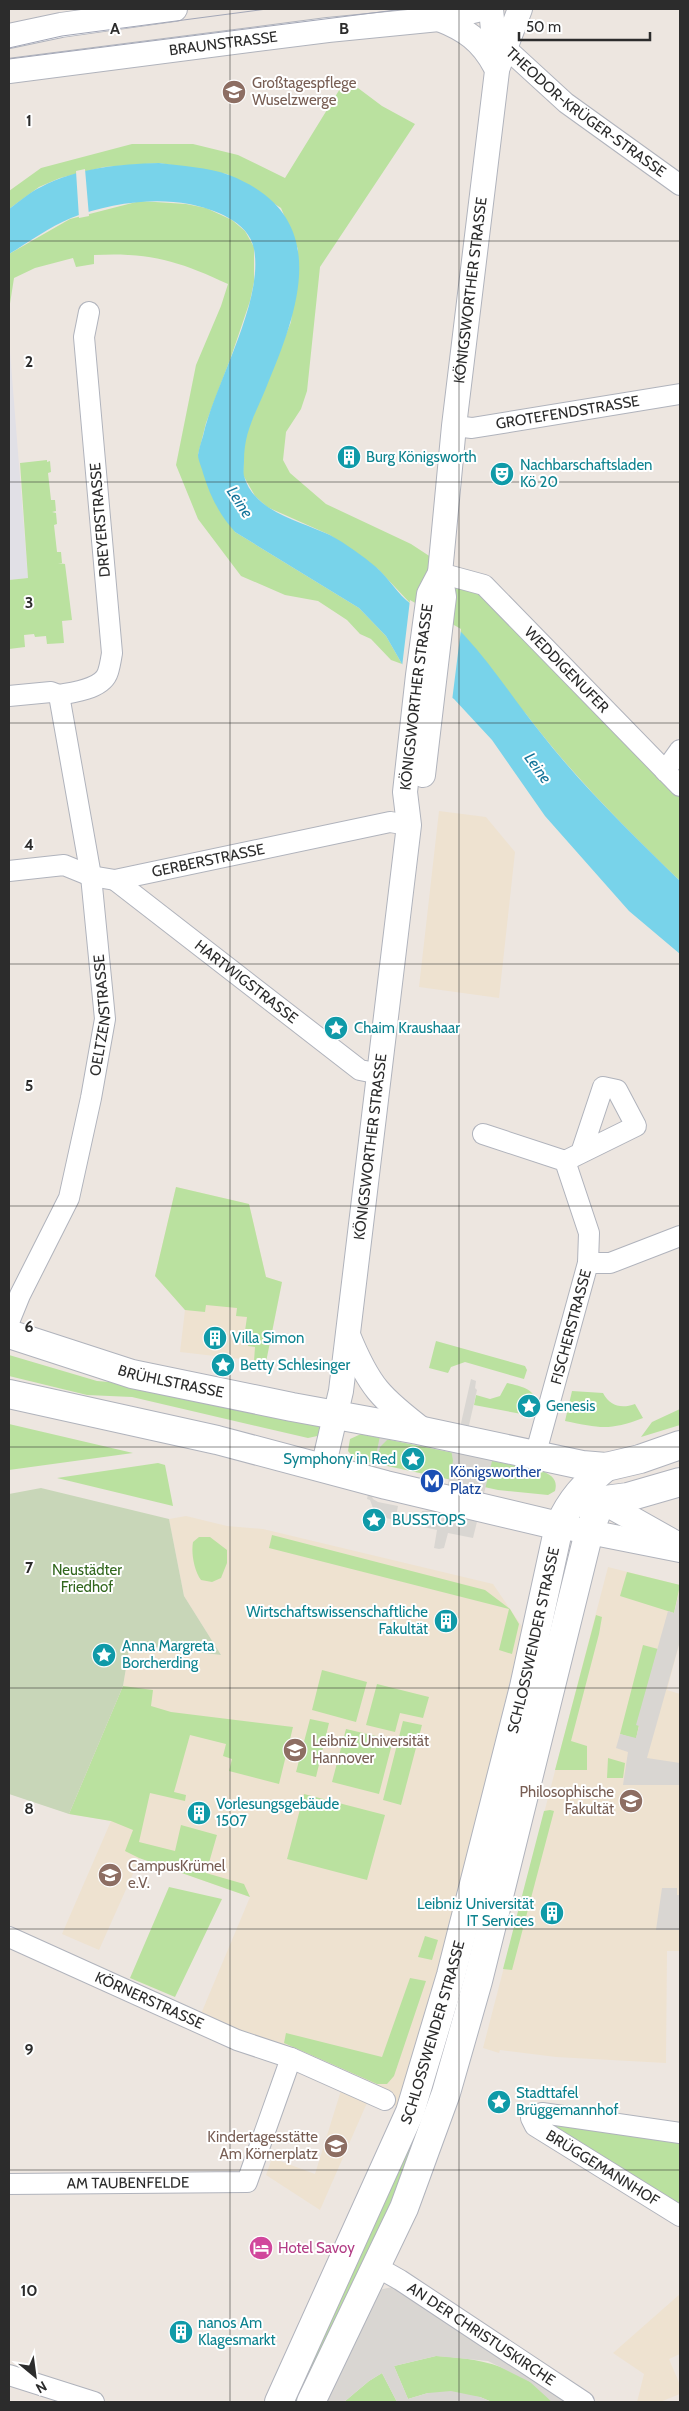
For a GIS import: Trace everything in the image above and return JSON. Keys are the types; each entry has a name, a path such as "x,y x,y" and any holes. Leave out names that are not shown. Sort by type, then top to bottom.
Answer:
{"main road":[{"name":"BRÜHLSTRASSE","path":"9,1334 132,1374 336,1414"},
{"path":"9,1394 217,1440 446,1499 578,1504 628,1497 680,1482"},
{"path":"336,1414 424,1431 544,1458 606,1467 640,1459 680,1445"},
{"path":"544,1458 578,1504 589,1532"},
{"path":"578,1504 606,1467"},
{"name":"SCHLOSSWENDER STRASSE","path":"280,2402 410,2112 451,1975 524,1687 578,1504"},
{"name":"SCHLOSSWENDER STRASSE","path":"311,2402 404,2208 451,2076 478,1981 589,1532"}],"street":[{"path":"9,36 61,24 176,9"},
{"name":"BRAUNSTRASSE","path":"9,70 337,28 439,19 481,9"},
{"name":"KÖNIGSWORTHER STRASSE","path":"324,1468 336,1414 348,1334 409,825 420,794 426,683 435,608 444,597 440,573 454,426 500,42 491,9"},
{"path":"500,42 520,9"},
{"name":"BRAUNSTRASSE","path":"439,19 459,27 475,37 488,52 497,70"},
{"name":"THEODOR-KRÜGER-STRASSE","path":"500,42 566,103 680,185"},
{"name":"DREYERSTRASSE","path":"59,695 90,688 103,680 108,674 112,653 84,337 89,312"},
{"name":"GROTEFENDSTRASSE","path":"454,426 472,428 680,394"},
{"name":"WEDDIGENUFER","path":"440,573 484,585 680,786"},
{"path":"9,696 51,692 59,695"},
{"name":"OELTZENSTRASSE","path":"9,1322 20,1295 69,1198 91,1098 105,1019 91,876 59,695"},
{"path":"665,772 680,750"},
{"name":"GERBERSTRASSE","path":"9,871 64,865 91,876 115,880 390,822 409,825"},
{"name":"HARTWIGSTRASSE","path":"115,880 360,1070 380,1074"},
{"path":"483,1134 573,1157 589,1233 588,1263"},
{"name":"FISCHERSTRASSE","path":"544,1458 588,1263 610,1262 680,1236"},
{"path":"348,1334 360,1364 376,1390 392,1406 424,1431"},
{"path":"578,1504 680,1545"},
{"path":"589,1532 680,1550"},
{"name":"KÖRNERSTRASSE","path":"9,1937 237,2040 291,2058 385,2100"},
{"name":"AM TAUBENFELDE","path":"9,2184 247,2182 291,2058"},
{"name":"BRÜGGEMANNHOF","path":"680,2134 542,2113 531,2118 535,2126 680,2216"},
{"name":"AN DER CHRISTUSKIRCHE","path":"377,2267 400,2280 584,2402"},
{"path":"9,2375 94,2402"}],"shaded area":[{"path":"9,353 28,578 9,580"},
{"path":"439,811 486,817 515,852 499,998 419,987"},
{"path":"176,1187 249,1204 266,1277 282,1282 266,1362 180,1352 185,1310 155,1276"},
{"path":"471,1379 476,1381 475,1388 477,1390 467,1434 494,1453 473,1538 448,1533 444,1548 434,1548 437,1530 419,1526 422,1511 434,1510 445,1496 453,1461 451,1449 459,1432"},
{"path":"381,1431 393,1434 380,1447 370,1488 373,1499 378,1502 398,1506 395,1520 376,1516 370,1500 367,1499"},
{"name":"Leibniz Universität Hannover","path":"186,1516 227,1526 263,1529 493,1584 523,1628 445,1946 397,2107 385,2100 198,2021 250,1897 140,1858 99,1950 62,1934 111,1821 69,1814 123,1686 130,1644 221,1655 184,1596 169,1519"},
{"path":"608,1567 680,1585 680,1641 667,1690 680,1694 680,1951 667,1951 666,2063 556,2057 500,2050 499,2053 483,2048"},
{"path":"680,1589 680,1641 647,1758 680,1763 680,1785 623,1785 628,1752 616,1748 620,1734 636,1738 639,1726 636,1725 668,1611 674,1613"},
{"path":"662,1888 677,1888 677,1895 680,1895 680,1930 656,1930"},
{"name":"Kindertagesstätte Am Körnerplatz","path":"343,2084 370,2096 320,2210 266,2175 272,2158 315,2174"},
{"path":"397,2287 573,2402 552,2402 530,2382 488,2361 436,2356 394,2366 408,2399 428,2393 451,2391 480,2397 492,2402 397,2402 382,2373 369,2381 344,2402 321,2402 379,2290"},
{"path":"680,2294 680,2354 669,2359 680,2385 680,2394 660,2402 637,2402 644,2374 613,2353"}],"green space":[{"path":"346,79 382,106 415,124 320,267 307,391 301,409 286,432 283,460 290,473 326,504 411,544 472,584 680,794 680,881 600,801 562,759 526,714 410,603 378,569 330,535 267,507 255,496 243,475 244,439 291,322 298,249 281,208 227,174 159,163 104,167 60,178 39,187 9,209 9,191 41,168 132,144 193,144 238,155 285,178"},
{"path":"140,201 186,204 206,208 232,220 245,231 254,247 254,282 250,301 206,423 198,455 235,532 359,608 386,636 402,664 391,660 371,639 360,634 347,620 318,601 285,595 241,576 198,519 176,465 196,365 221,306 228,284 194,269 163,260 131,255 94,255 94,264 76,267 73,258 35,268 14,278 9,310 9,254 70,219"},
{"path":"47,460 47,462 50,461 51,472 48,473 51,500 55,500 56,511 52,512 56,513 57,524 54,525 57,552 61,552 62,563 58,563 65,564 72,620 62,621 64,643 47,644 46,636 24,635 25,647 9,649 9,580 28,578 20,463"},
{"path":"176,1187 249,1204 266,1277 282,1282 266,1362 254,1361 255,1347 248,1346 250,1332 245,1331 247,1317 236,1316 237,1308 206,1305 205,1312 185,1310 155,1276"},
{"path":"436,1341 525,1366 527,1370 524,1379 465,1362 451,1367 448,1373 429,1368"},
{"path":"9,1355 97,1381 121,1383 321,1426 322,1435 308,1438 132,1397 87,1395 9,1376"},
{"path":"507,1383 526,1388 533,1394 537,1403 532,1414 527,1415 474,1405 476,1395 490,1399 500,1396"},
{"path":"572,1391 603,1393 609,1401 616,1405 635,1404 643,1418 613,1427 565,1421"},
{"path":"680,1409 680,1425 641,1437 652,1422"},
{"path":"9,1424 133,1453 9,1470"},
{"path":"361,1434 542,1471 549,1474 555,1481 555,1491 548,1495 498,1490 355,1459 348,1451 350,1439"},
{"path":"158,1463 165,1465 173,1506 57,1478"},
{"name":"Neustädter Friedhof","path":"41,1488 169,1519 184,1596 221,1655 130,1644 123,1686 69,1814 9,1794 9,1494"},
{"path":"272,1535 485,1590 510,1609 519,1624 512,1654 499,1650 509,1609 269,1548"},
{"path":"199,1537 210,1537 227,1550 227,1563 221,1578 212,1582 201,1580 195,1566 192,1551 193,1542"},
{"path":"627,1572 680,1585 674,1613 620,1596"},
{"path":"596,1615 602,1617 599,1634 571,1741 587,1746 587,1770 555,1770"},
{"path":"643,1645 658,1649 637,1724 639,1725 636,1739 620,1734"},
{"path":"322,1670 367,1682 356,1722 312,1710"},
{"path":"377,1684 429,1697 423,1718 400,1713 395,1732 366,1725"},
{"path":"123,1686 153,1690 151,1706 171,1712 293,1727 279,1784 229,1771 232,1759 223,1756 226,1744 190,1735 174,1792 186,1795 185,1801 150,1793 139,1842 175,1851 181,1825 217,1835 206,1873 244,1884 250,1897 139,1858 125,1851 133,1830 111,1821 69,1814"},
{"path":"310,1719 329,1723 316,1777 296,1772"},
{"path":"403,1721 422,1725 401,1805 383,1800"},
{"path":"346,1729 393,1740 379,1794 332,1782"},
{"path":"608,1758 625,1763 623,1778 607,1778"},
{"path":"304,1794 385,1815 367,1880 287,1859"},
{"path":"544,1811 554,1811 512,1970 503,1969"},
{"path":"169,1887 222,1899 175,1997 130,1978"},
{"path":"425,1936 438,1940 432,1960 418,1957"},
{"path":"468,1955 471,1956 420,2139 301,2402 290,2402"},
{"path":"410,1978 426,1981 394,2076 387,2084 377,2084 284,2043 286,2033 382,2057"},
{"path":"542,2113 680,2133 680,2216 535,2126"},
{"path":"436,2356 469,2359 500,2367 528,2380 552,2402 492,2402 480,2397 428,2393 408,2399 394,2366"},
{"path":"382,2373 397,2402 344,2402 369,2381"}],"water":[{"name":"Leine","path":"159,163 221,172 262,193 284,214 296,240 299,267 296,297 289,327 251,424 244,451 244,476 249,488 268,507 292,520 330,535 354,550 381,571 411,604 452,625 464,635 484,658 556,752 608,809 680,881 680,954 629,911 545,816 492,740 454,699 402,664 386,636 359,608 235,532 220,511 209,489 198,455 209,415 237,342 252,293 255,270 254,249 251,239 245,231 229,218 198,206 160,201 129,203 99,209 71,218 47,230 9,254 9,209 41,187 84,171 129,164"}],"pier":[{"path":"85,169 89,216 79,218 76,171"},
{"path":"410,600 461,629 452,701 402,667"}],"tram line":[{"path":"9,48 62,36 267,9"},
{"path":"9,59 404,9"}],"place":[{"name":"Großtagespflege Wuselzwerge","path":"234,92"},
{"name":"Burg Königsworth","path":"349,457"},
{"name":"Nachbarschaftsladen Kö 20","path":"502,474"},
{"name":"Chaim Kraushaar","path":"336,1028"},
{"name":"Villa Simon","path":"215,1338"},
{"name":"Betty Schlesinger","path":"223,1365"},
{"name":"Genesis","path":"529,1406"},
{"name":"Symphony in Red","path":"413,1459"},
{"name":"Königsworther Platz","path":"432,1481"},
{"name":"BUSSTOPS","path":"374,1520"},
{"name":"Wirtschaftswissenschaftliche Fakultät","path":"446,1621"},
{"name":"Anna Margreta Borcherding","path":"104,1655"},
{"name":"Leibniz Universität Hannover","path":"295,1750"},
{"name":"Philosophische Fakultät","path":"631,1801"},
{"name":"Vorlesungsgebäude 1507","path":"199,1813"},
{"name":"CampusKrümel e.V.","path":"110,1875"},
{"name":"Leibniz Universität IT Services","path":"552,1913"},
{"name":"Stadttafel Brüggemannhof","path":"499,2102"},
{"name":"Kindertagesstätte Am Körnerplatz","path":"336,2146"},
{"name":"Hotel Savoy","path":"261,2248"},
{"name":"nanos Am Klagesmarkt","path":"181,2332"}]}
